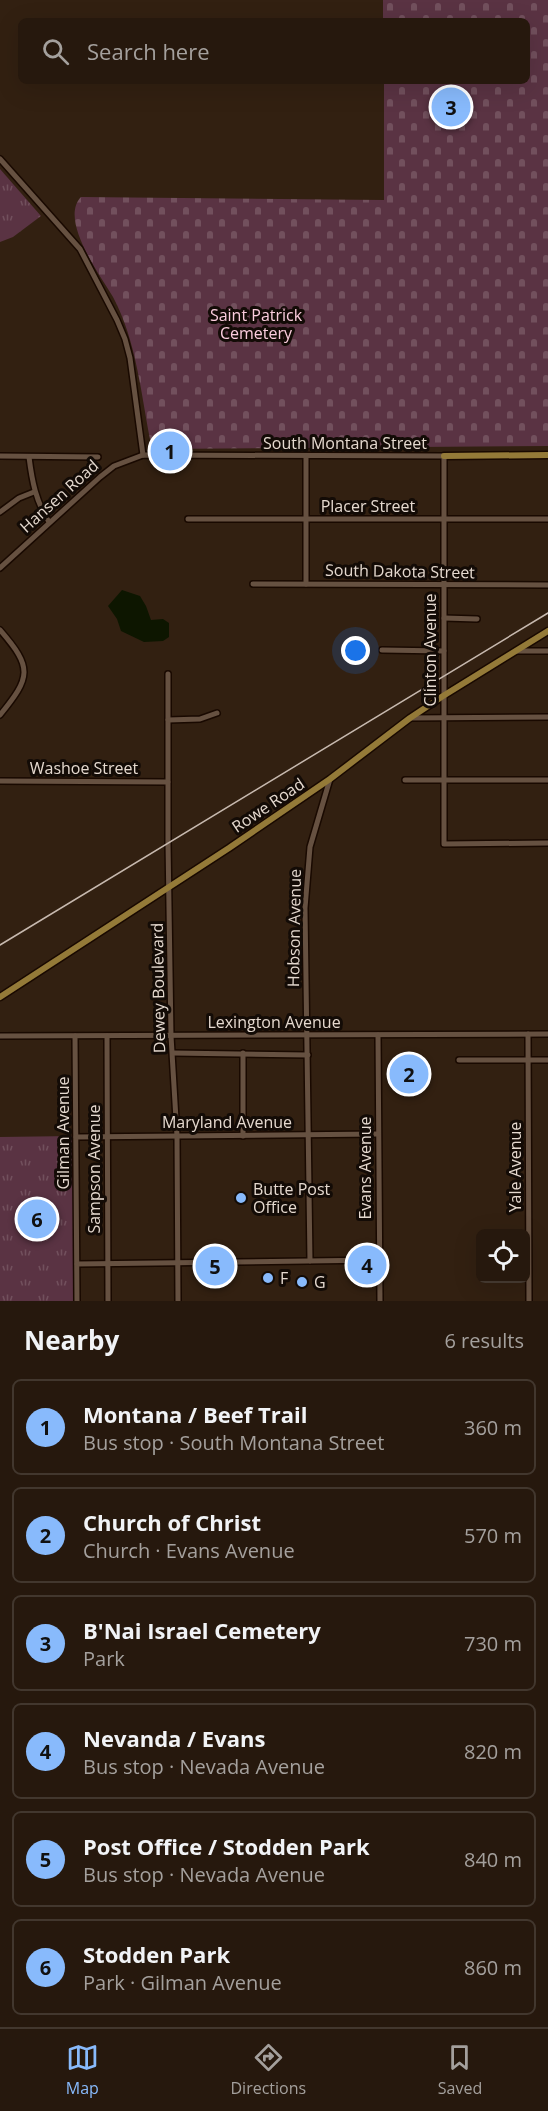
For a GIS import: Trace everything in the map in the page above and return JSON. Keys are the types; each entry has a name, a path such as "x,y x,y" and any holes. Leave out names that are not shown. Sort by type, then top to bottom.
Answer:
{"main road":[{"name":"South Montana Street","path":"444,456 548,454"},
{"name":"Rowe Road","path":"0,997 330,779 410,718 548,631"}],"street":[{"path":"0,159 80,249 117,320 130,358 143,455"},
{"name":"South Montana Street","path":"143,455 444,456"},
{"name":"Hansen Road","path":"0,568 114,466 143,455"},
{"path":"0,456 98,457"},
{"path":"306,456 306,584"},
{"name":"Clinton Avenue","path":"444,456 444,844 548,843"},
{"path":"29,457 34,492 49,522"},
{"path":"0,512 19,498 34,492"},
{"name":"Placer Street","path":"188,519 548,519"},
{"name":"South Dakota Street","path":"253,584 548,585"},
{"path":"444,618 477,619"},
{"path":"0,630 22,657 25,671 18,692 0,715"},
{"path":"382,650 444,651"},
{"path":"515,651 548,651"},
{"name":"Dewey Boulevard","path":"168,674 171,1036 177,1136 177,1301"},
{"path":"168,720 200,719 217,713"},
{"path":"410,718 548,717"},
{"name":"Hobson Avenue","path":"310,1261 306,898 310,847 330,779"},
{"path":"405,780 548,780"},
{"name":"Washoe Street","path":"0,781 168,782"},
{"name":"Yale Avenue","path":"528,1034 529,1301"},
{"name":"Lexington Avenue","path":"0,1036 548,1034"},
{"name":"Evans Avenue","path":"378,1035 380,1301"},
{"name":"Gilman Avenue","path":"75,1036 77,1301"},
{"name":"Sampson Avenue","path":"108,1036 108,1301"},
{"path":"173,1053 308,1055"},
{"path":"243,1053 243,1136"},
{"path":"459,1060 548,1060"},
{"name":"Maryland Avenue","path":"76,1137 378,1134"},
{"path":"77,1264 379,1260"}],"green space":[{"name":"Saint Patrick Cemetery","path":"383,0 548,0 548,446 160,449 151,444 128,332 113,297 91,262 78,233 75,219 76,207 81,197 384,200 384,84 530,84 530,18 383,18"},
{"path":"0,169 41,216 13,237 0,242"},
{"path":"74,1136 75,1301 0,1301 0,1137"}],"shaded area":[{"path":"122,590 140,596 151,620 163,619 169,623 169,637 163,641 144,642 121,631 117,619 108,606"}],"railway":[{"path":"0,945 548,613"}],"place":[{"name":"B'Nai Israel Cemetery","path":"451,107"},
{"name":"Montana / Beef Trail","path":"170,451"},
{"name":"Church of Christ","path":"409,1074"},
{"name":"Butte Post Office","path":"241,1198"},
{"name":"Stodden Park","path":"37,1219"},
{"name":"Nevanda / Evans","path":"367,1265"},
{"name":"Post Office / Stodden Park","path":"215,1266"},
{"name":"F","path":"268,1278"},
{"name":"G","path":"302,1282"}]}
